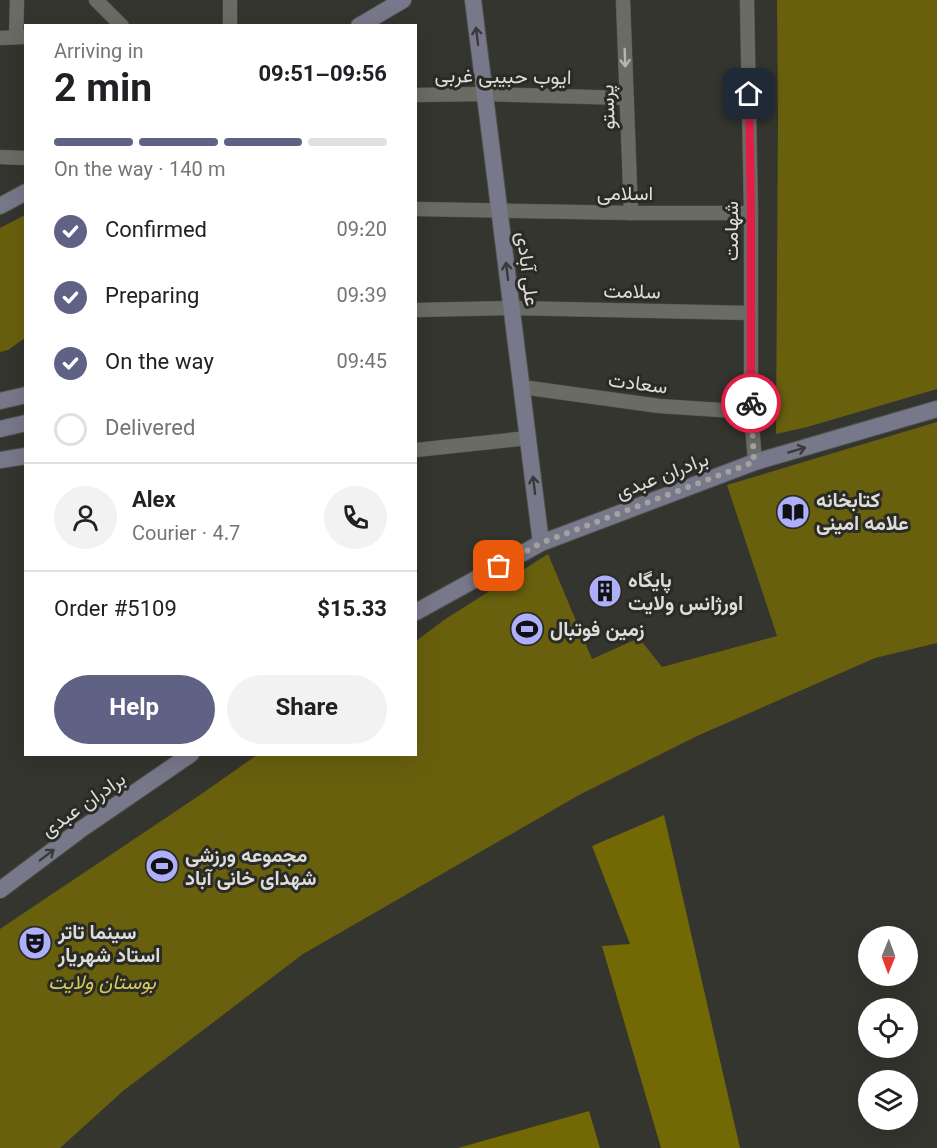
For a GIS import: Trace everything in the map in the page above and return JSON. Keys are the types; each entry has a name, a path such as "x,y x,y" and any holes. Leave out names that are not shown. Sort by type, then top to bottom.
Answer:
{"main road":[{"path":"362,24 403,0"},
{"name":"علی آبادی","path":"473,0 541,543"},
{"path":"3,204 24,193"},
{"path":"3,204 24,199"},
{"path":"0,401 24,395"},
{"name":"برادران عبدی","path":"417,611 541,543 754,462 937,409"},
{"path":"0,429 24,423"},
{"path":"0,460 24,456"},
{"name":"برادران عبدی","path":"0,890 80,830 188,756"}],"street":[{"path":"96,0 120,24"},
{"path":"230,0 230,24"},
{"name":"پرستو","path":"623,0 631,213"},
{"name":"شهامت","path":"747,0 751,213 751,412 754,462"},
{"path":"0,38 21,38 17,1"},
{"name":"ایوب حبیبی غربی","path":"417,95 485,94 627,98"},
{"path":"0,157 24,158"},
{"name":"اسلامی","path":"417,209 751,213"},
{"name":"سلامت","path":"417,310 512,308 751,313"},
{"name":"سعادت","path":"522,387 659,406 751,412"},
{"path":"417,450 528,438"}],"green space":[{"path":"777,0 937,0 937,389 776,434 778,119"},
{"path":"24,216 24,339 8,350 0,352 0,228"},
{"name":"بوستان ولایت","path":"937,422 937,643 875,658 697,736 579,795 303,954 123,1091 60,1148 0,1148 0,929 256,756 417,756 417,640 444,620 548,554 592,659 639,638 662,667 777,636 727,485"}],"shaded area":[{"path":"664,815 740,1148 661,1148 602,946 630,944 592,846"},
{"path":"589,1111 600,1148 458,1148"}],"way so far":[{"path":"499,566 541,543 754,462 751,403"}],"place":[{"name":"کتابخانه علامه امینی","path":"793,512"},
{"name":"پایگاه اورژانس ولایت","path":"605,591"},
{"name":"زمین فوتبال","path":"527,629"},
{"name":"مجموعه ورزشی شهدای خانی آباد","path":"162,866"},
{"name":"سینما تاتر استاد شهریار","path":"35,943"}],"route":[{"path":"749,94 751,403"}]}
